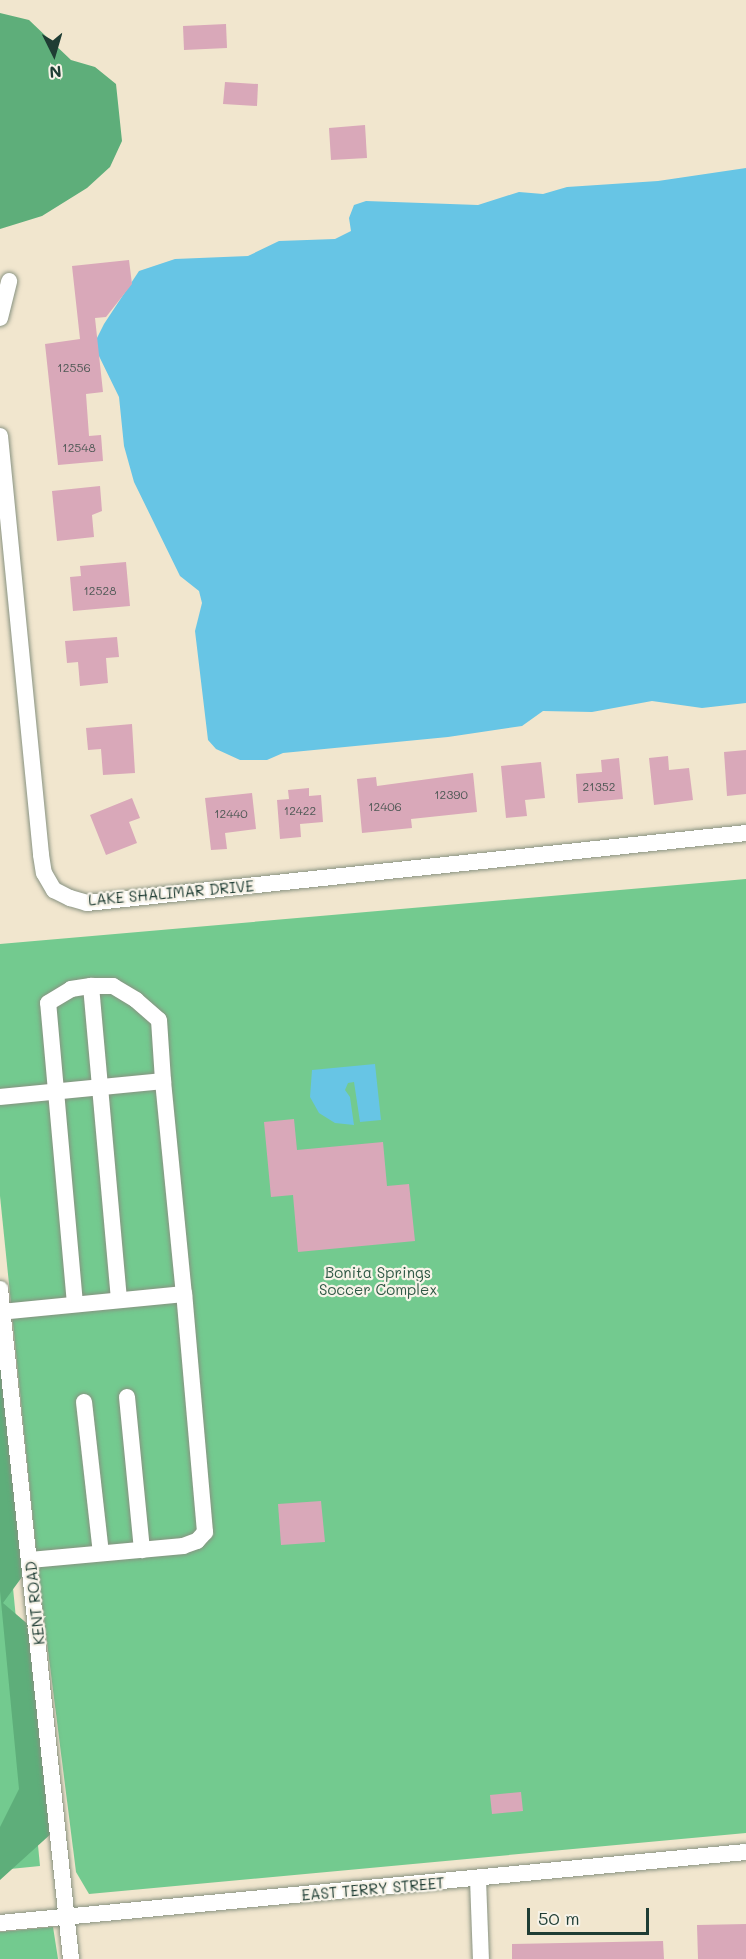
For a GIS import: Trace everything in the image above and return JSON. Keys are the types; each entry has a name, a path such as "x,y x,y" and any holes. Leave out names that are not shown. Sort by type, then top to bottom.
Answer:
{"street":[{"path":"0,318 9,281"},
{"name":"LAKE SHALIMAR DRIVE","path":"0,436 41,855 44,873 54,890 87,903 746,832"},
{"path":"91,986 98,1088 119,1300"},
{"path":"30,1560 190,1544 202,1537 208,1524 163,1081 159,1020 152,1011 113,986 71,989 48,1003 54,1092 75,1304"},
{"path":"0,1098 163,1081"},
{"name":"KENT ROAD","path":"0,1289 69,1916 71,1959"},
{"path":"2,1312 184,1294"},
{"path":"127,1396 142,1550"},
{"path":"84,1402 102,1553"},
{"name":"EAST TERRY STREET","path":"0,1923 746,1852"},
{"path":"478,1879 481,1959"}],"green space":[{"path":"0,13 29,20 71,60 95,67 116,84 122,141 110,167 87,188 42,216 0,229"},
{"name":"Bonita Springs Soccer Complex","path":"746,879 746,1833 89,1894 76,1872 40,1587 0,1196 0,944"},
{"path":"0,1345 30,1566 3,1603 30,1626 53,1832 0,1880 0,1827 19,1789 0,1591"},
{"path":"0,1454 40,1866 0,1870"},
{"path":"53,1927 58,1959 0,1959 0,1932"}],"water":[{"path":"746,168 746,703 702,708 652,701 592,712 543,711 522,726 448,737 283,753 267,760 240,760 216,749 208,740 195,631 202,603 199,591 180,576 134,482 124,446 119,397 97,352 96,340 104,324 139,271 175,259 248,256 279,241 335,239 351,231 349,218 354,205 366,201 478,205 519,192 543,194 567,187 658,181"},
{"path":"375,1064 381,1120 360,1122 354,1082 348,1083 345,1090 350,1097 354,1125 335,1123 319,1113 310,1097 312,1070"}],"building":[{"path":"226,24 227,48 184,50 183,26"},
{"path":"225,82 258,84 257,106 223,104"},
{"path":"365,125 367,158 331,160 329,128"},
{"path":"129,260 132,284 106,317 95,318 103,392 86,394 89,436 101,435 103,461 58,465 45,344 80,339 72,266"},
{"path":"100,486 102,511 92,515 94,537 57,541 52,491"},
{"path":"126,562 130,606 73,611 70,577 81,576 80,566"},
{"path":"117,637 119,657 106,658 108,683 80,686 78,662 67,663 65,641"},
{"path":"132,724 135,773 103,775 101,749 88,750 86,728"},
{"path":"746,750 746,794 727,796 724,752"},
{"path":"668,756 669,770 689,768 693,800 654,805 649,758"},
{"path":"619,758 623,799 578,803 576,774 602,772 601,760"},
{"path":"541,762 545,798 525,800 527,816 506,818 501,766"},
{"path":"473,773 477,812 411,819 412,828 362,833 357,779 376,777 377,786"},
{"path":"309,788 309,796 321,795 323,822 300,824 301,837 280,839 277,800 289,799 288,790"},
{"path":"252,793 256,829 225,833 227,849 211,850 205,798"},
{"path":"132,798 140,818 129,822 137,843 106,855 90,815"},
{"path":"294,1119 297,1150 383,1142 387,1186 409,1184 415,1241 298,1252 293,1195 271,1197 264,1122"},
{"path":"321,1501 325,1542 281,1545 278,1504"},
{"path":"521,1792 523,1811 492,1814 490,1795"},
{"path":"746,1924 746,1959 698,1959 697,1925"},
{"path":"663,1941 664,1959 512,1959 512,1944"}]}
